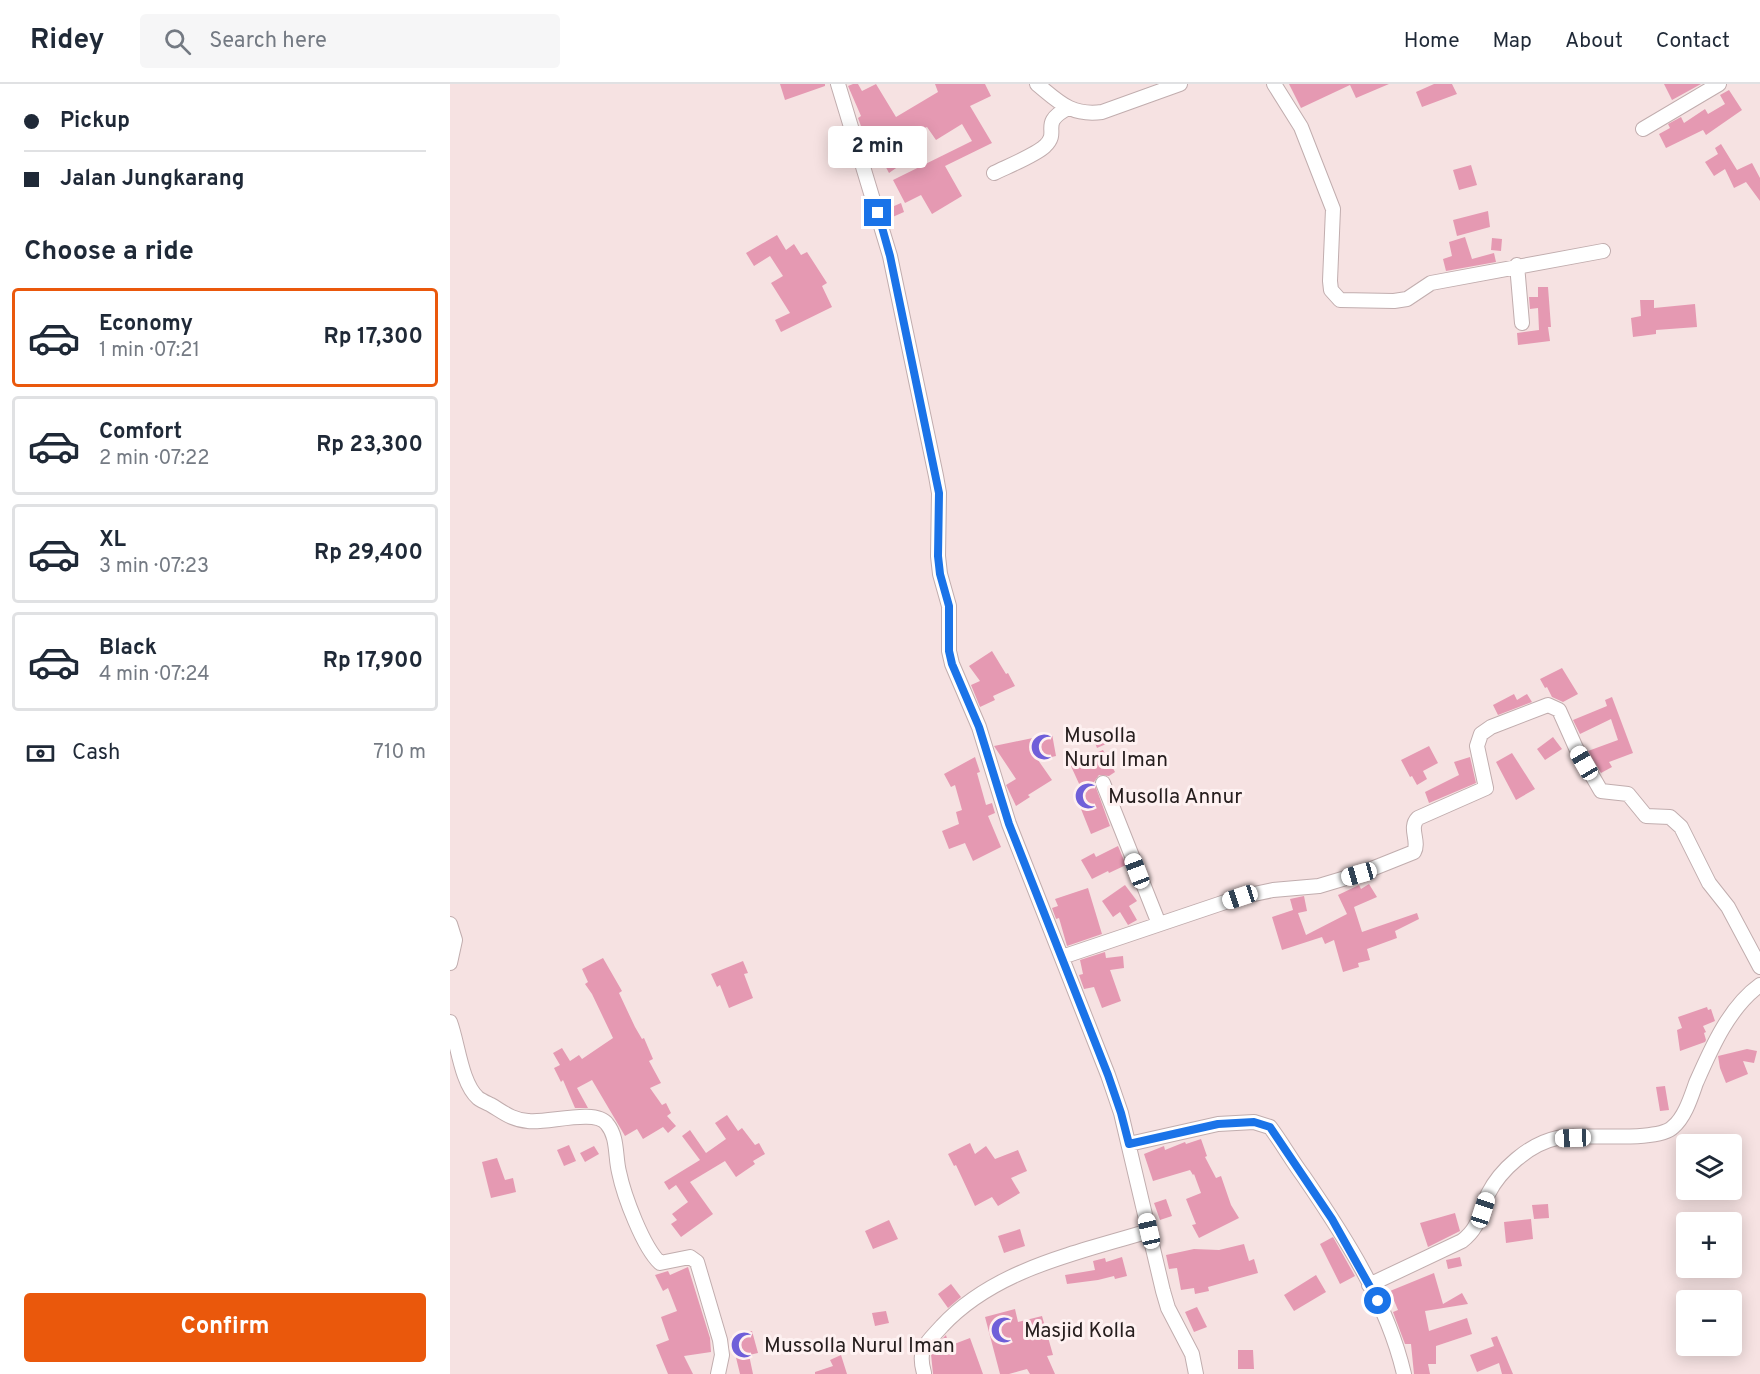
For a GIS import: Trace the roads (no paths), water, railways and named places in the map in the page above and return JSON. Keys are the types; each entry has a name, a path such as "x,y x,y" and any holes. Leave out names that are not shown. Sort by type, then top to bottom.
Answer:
{"street":[{"path":"838,84 888,245 936,476 939,493 938,556 940,574 949,606 949,651 952,664 979,727 1009,824 1108,1075 1129,1144 1168,1308 1192,1354 1196,1374"},
{"path":"1037,84 1068,108 1090,114 1102,112 1180,84"},
{"path":"1274,84 1301,128 1334,208 1330,281 1331,290 1340,300 1394,301 1407,299 1431,283 1603,251"},
{"path":"1643,129 1719,84"},
{"path":"994,173 1045,146 1051,136 1052,120 1068,108"},
{"path":"1517,266 1522,323"},
{"path":"1062,957 1240,897 1273,890 1319,886 1359,874 1414,852 1417,846 1413,826 1418,818 1486,788 1477,746 1480,734 1548,705 1558,710 1576,748 1601,791 1628,794 1646,816 1670,817 1682,827 1709,883 1728,907 1760,968"},
{"path":"1103,783 1159,924"},
{"path":"450,924 455,940 450,963"},
{"path":"1369,1284 1467,1237 1478,1223 1495,1181 1506,1169 1541,1144 1557,1138 1649,1135 1673,1128 1689,1100 1710,1049 1736,1010 1760,985"},
{"path":"450,1022 464,1072 478,1098 513,1119 530,1122 595,1116 606,1122 614,1135 618,1171 623,1190 644,1239 656,1259 660,1263 665,1263 690,1257 697,1262 720,1340 722,1355 718,1374"},
{"path":"1129,1144 1218,1124 1254,1122 1270,1127 1332,1219 1369,1284 1386,1318 1404,1374"},
{"path":"924,1373 920,1361 925,1345 949,1318 977,1296 1008,1278 1056,1259 1149,1231"}],"place":[{"name":"Musolla Nurul Iman","path":"1044,747"},
{"name":"Musolla Annur","path":"1088,796"},
{"name":"Masjid Kolla","path":"1004,1330"},
{"name":"Mussolla Nurul Iman","path":"744,1345"}]}
